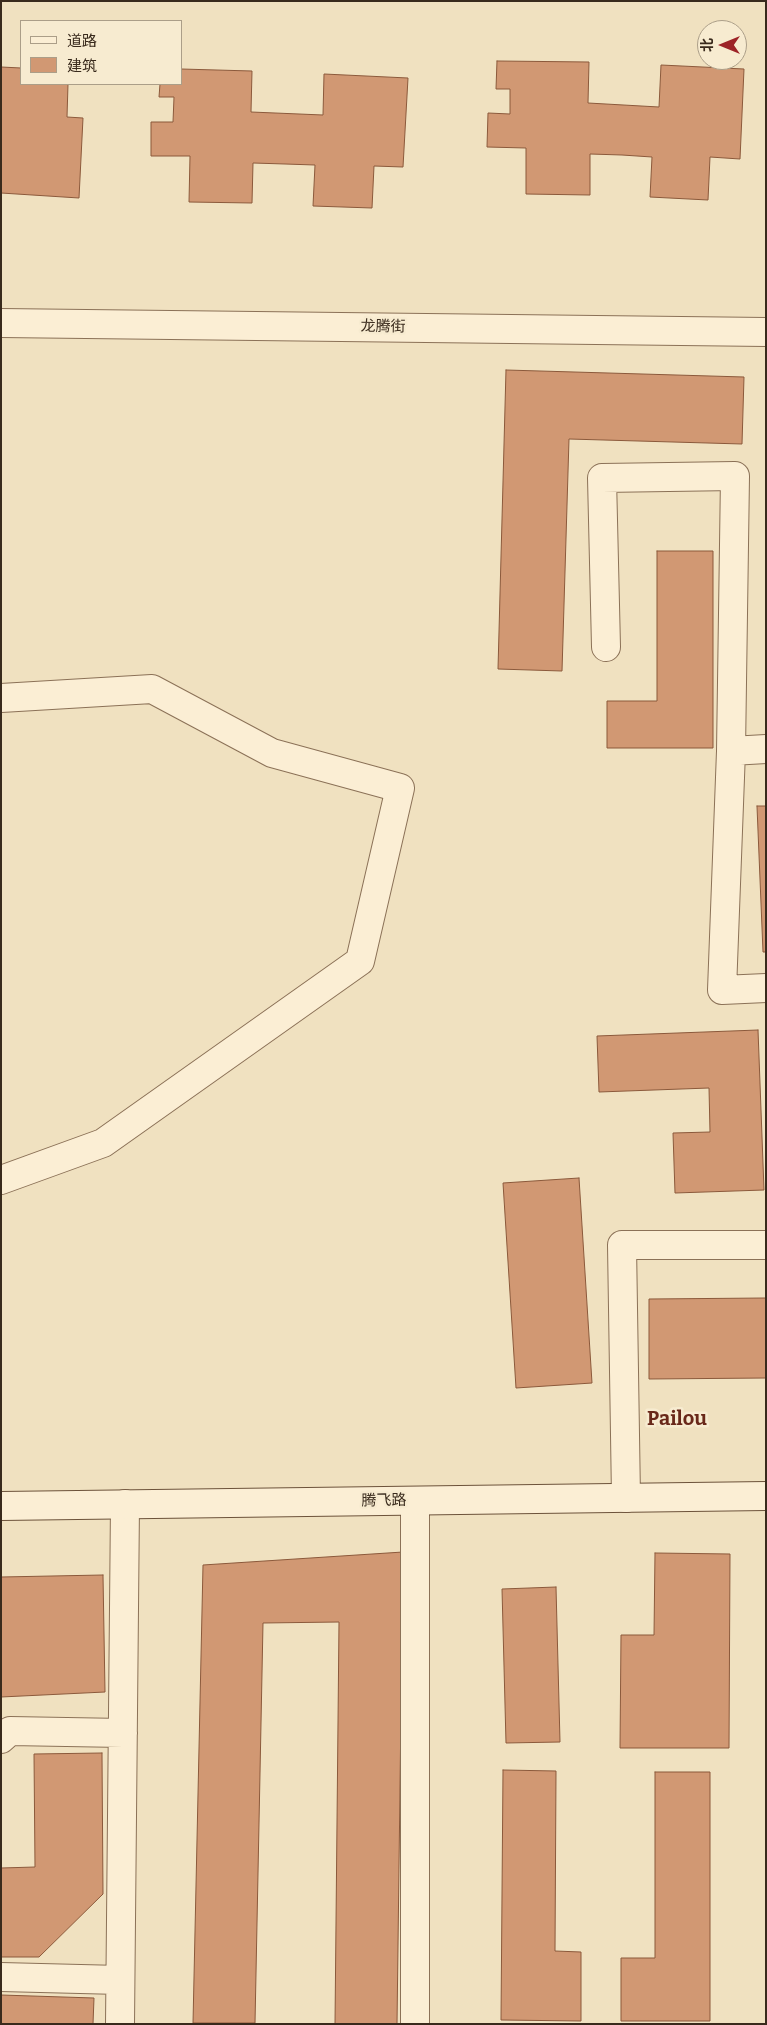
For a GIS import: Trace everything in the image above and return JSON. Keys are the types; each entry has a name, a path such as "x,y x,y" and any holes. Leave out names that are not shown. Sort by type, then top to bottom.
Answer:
{"street":[{"name":"龙腾街","path":"1,323 766,332"},
{"path":"606,647 602,478 735,476 731,751 722,990 766,988"},
{"path":"1,698 152,689 272,753 400,788 360,961 103,1143 1,1180"},
{"path":"731,751 766,749"},
{"path":"626,1498 622,1245 766,1245"},
{"name":"腾飞路","path":"1,1506 766,1496"},
{"path":"415,1501 415,2024"},
{"path":"120,2024 126,1504"},
{"path":"1,1739 10,1731 122,1734"},
{"path":"1,1977 120,1980"}],"building":[{"path":"497,61 589,62 588,103 659,107 661,65 697,67 697,70 744,70 740,159 710,157 708,200 650,197 652,157 622,155 590,154 590,195 526,194 526,148 487,147 488,113 510,114 510,89 496,89"},
{"path":"1,67 20,68 20,85 68,85 67,117 83,118 79,198 1,193"},
{"path":"182,69 252,71 251,112 323,115 324,74 408,78 403,167 374,166 372,208 313,206 315,165 285,164 253,163 252,203 189,202 190,156 151,156 151,122 173,122 174,97 159,97 160,85 182,85"},
{"path":"506,370 744,377 742,444 569,439 562,671 498,669"},
{"path":"657,551 713,551 713,748 607,748 607,701 657,701"},
{"path":"757,806 766,806 766,952 763,952"},
{"path":"758,1030 764,1190 675,1193 673,1133 710,1132 709,1088 599,1092 597,1036"},
{"path":"579,1178 592,1383 516,1388 503,1183"},
{"path":"766,1298 766,1378 649,1379 649,1299"},
{"path":"403,1552 397,2024 335,2024 339,1622 263,1623 255,2023 193,2023 203,1565"},
{"path":"655,1553 730,1554 729,1748 620,1748 621,1635 654,1635"},
{"path":"103,1575 105,1692 1,1697 1,1577"},
{"path":"556,1587 560,1742 506,1743 502,1589"},
{"path":"102,1753 103,1894 39,1957 1,1957 1,1868 35,1867 34,1754"},
{"path":"503,1770 556,1771 555,1951 581,1952 581,2021 501,2020"},
{"path":"655,1772 710,1772 710,2021 621,2021 621,1958 655,1958"},
{"path":"1,1995 94,1998 93,2024 1,2024"}],"district":[{"name":"Pailou","path":"677,1419"}]}
